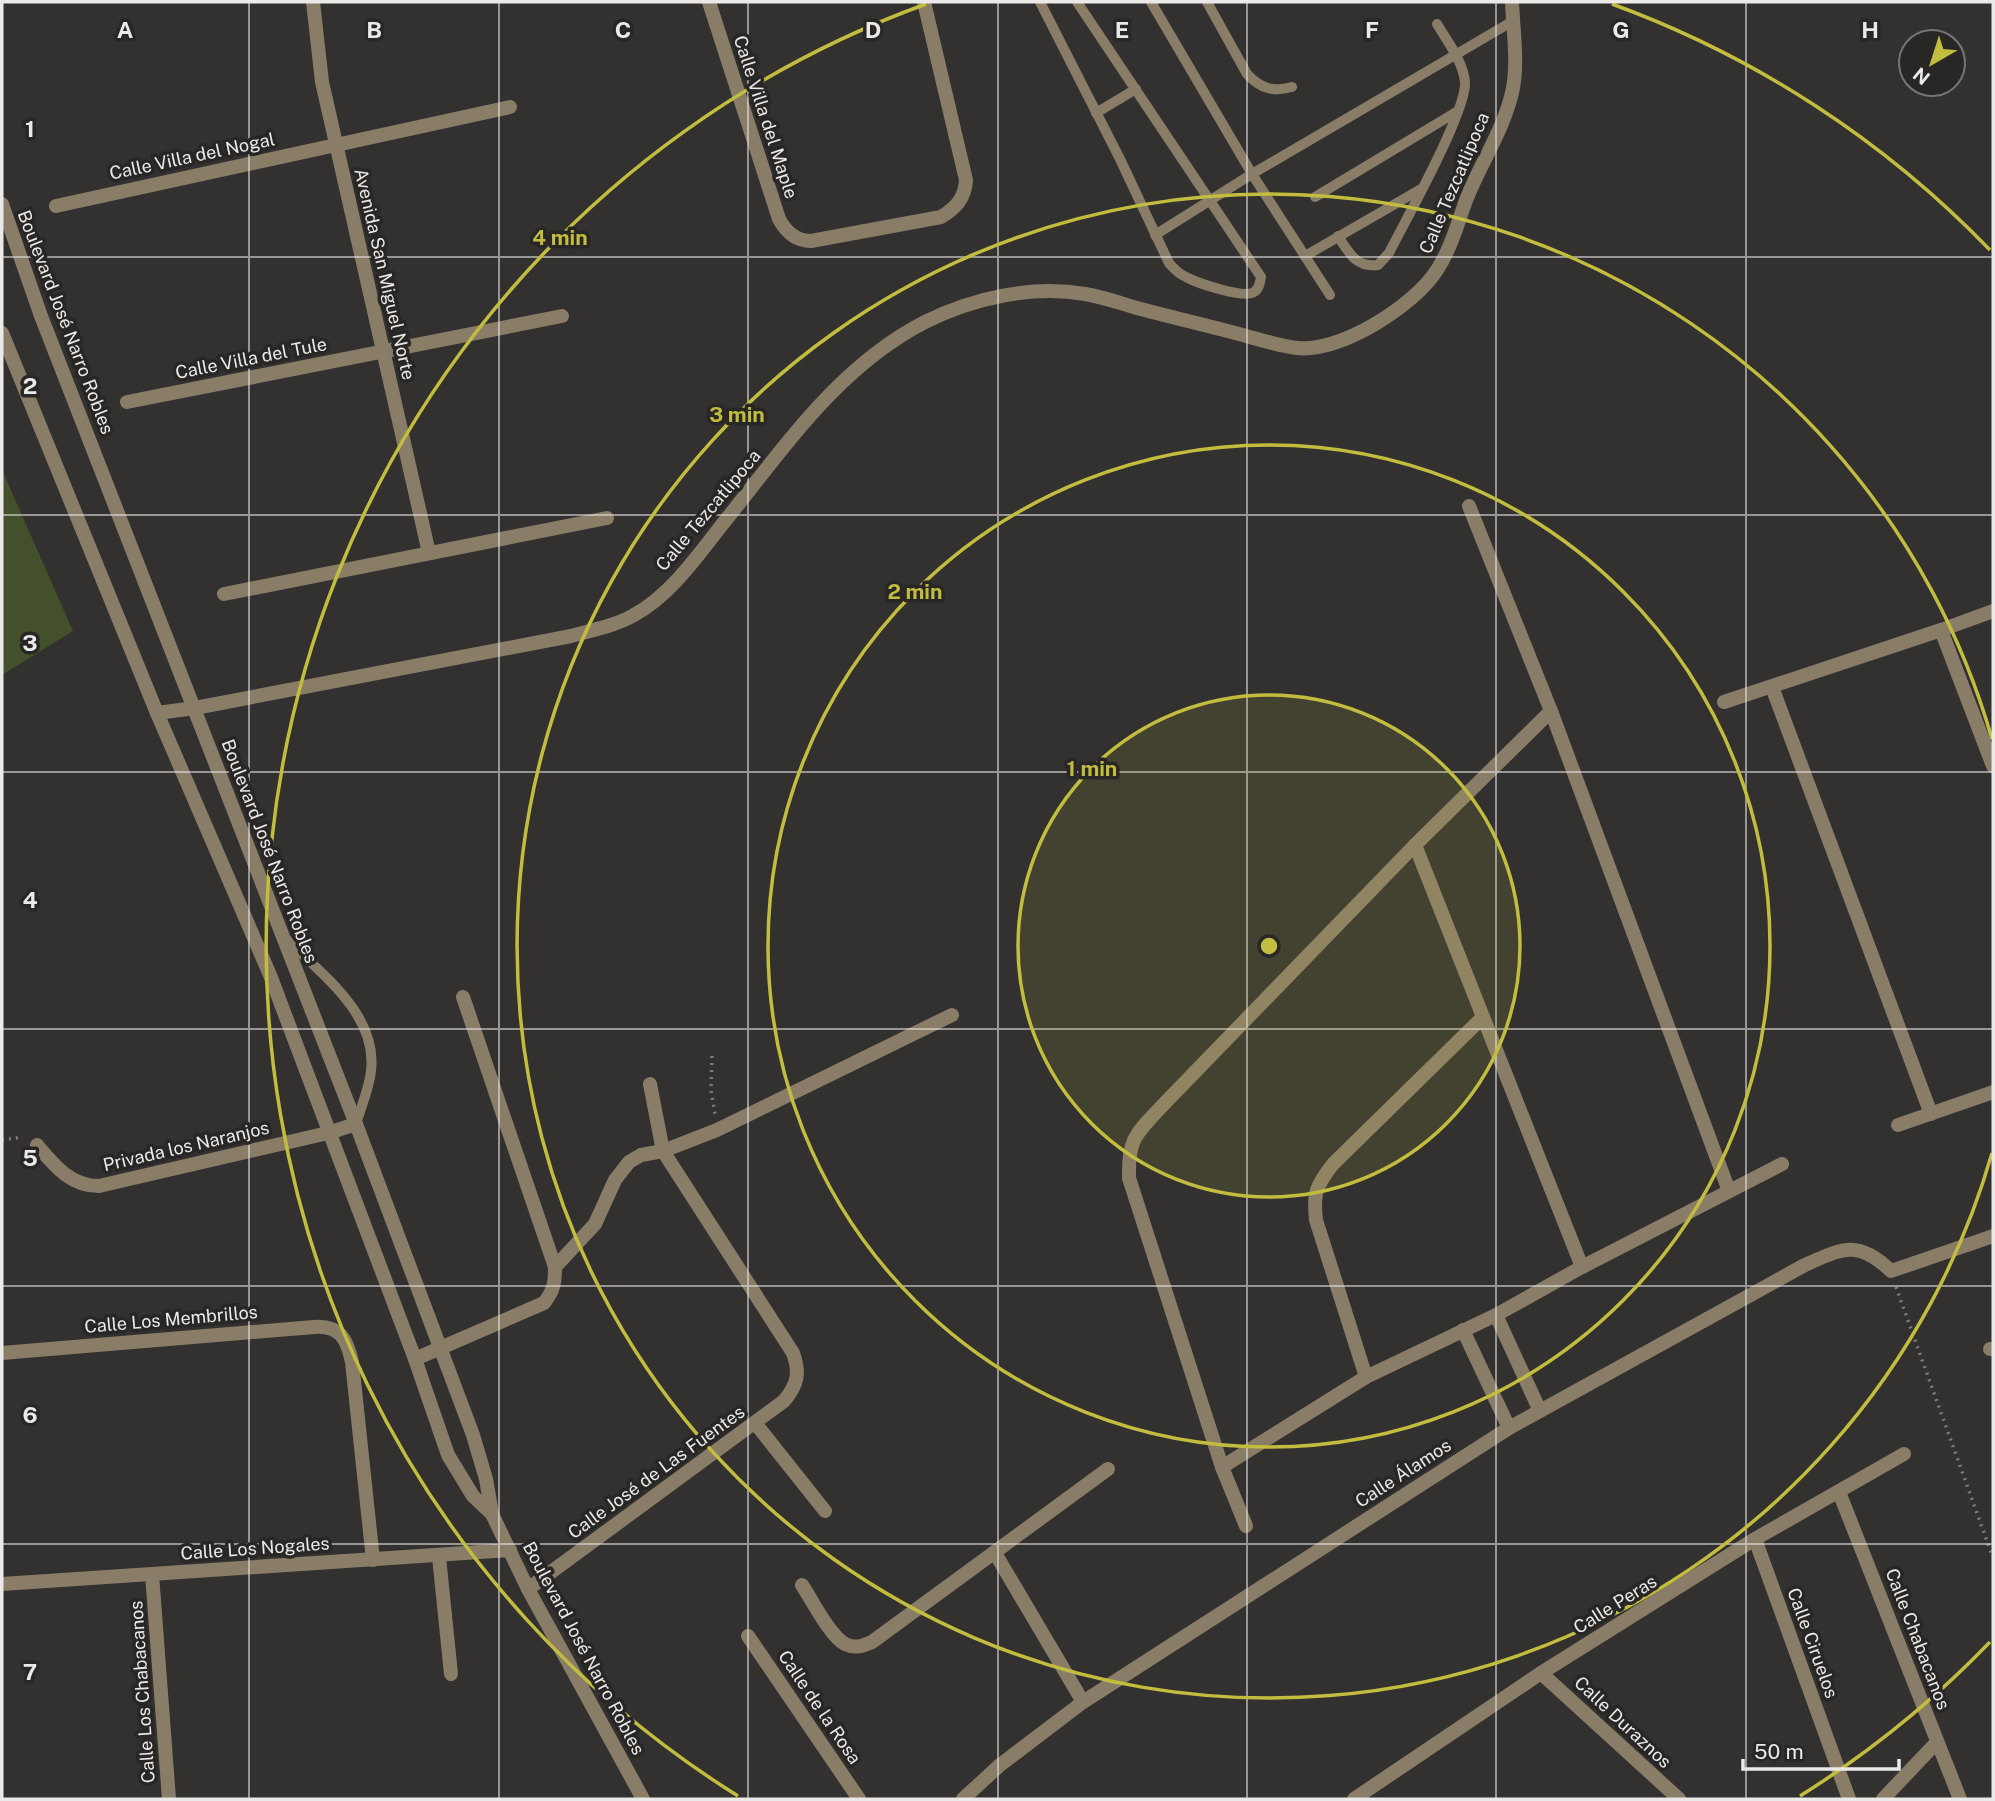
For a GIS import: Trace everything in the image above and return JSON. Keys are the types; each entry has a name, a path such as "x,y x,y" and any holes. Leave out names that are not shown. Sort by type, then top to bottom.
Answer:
{"street":[{"name":"Avenida San Miguel Norte","path":"313,2 322,82 429,553"},
{"name":"Calle Villa del Maple","path":"709,2 779,219 797,239 811,241 941,217 962,198 966,180 924,2"},
{"name":"Calle Tezcatlipoca","path":"157,713 571,636 634,615 664,592 707,544 834,389 862,363 894,341 925,322 962,306 1035,290 1085,294 1299,349 1342,340 1377,323 1422,290 1436,271 1449,247 1502,122 1513,87 1512,2"},
{"name":"Calle Villa del Nogal","path":"56,206 510,107"},
{"name":"Boulevard José Narro Robles","path":"2,204 41,316 356,1124 473,1435 486,1479 492,1514 528,1589 643,1799"},
{"name":"Calle Villa del Tule","path":"127,402 562,316"},
{"name":"Boulevard José Narro Robles","path":"2,333 157,713 270,975 415,1359 448,1455 473,1496 492,1514"},
{"path":"1469,506 1551,711 1729,1191"},
{"path":"224,594 607,518"},
{"path":"1724,702 1993,611"},
{"path":"1941,630 1993,766"},
{"path":"1772,687 1931,1114"},
{"path":"1246,1526 1222,1467 1129,1178 1129,1154 1140,1129 1161,1106 1415,845 1551,711"},
{"path":"1415,845 1582,1267"},
{"path":"415,1359 544,1303 553,1292 555,1267 463,997"},
{"path":"555,1267 595,1224 615,1180 629,1162 641,1155 663,1151 717,1129 952,1015"},
{"path":"1366,1377 1316,1220 1313,1199 1319,1182 1333,1164 1483,1017"},
{"path":"650,1084 663,1151"},
{"path":"1898,1125 1993,1092"},
{"name":"Privada los Naranjos","path":"37,1145 64,1175 85,1185 99,1186 328,1133 356,1124"},
{"name":"Calle José de Las Fuentes","path":"528,1589 784,1401 798,1378 798,1367 793,1353 663,1151"},
{"path":"1222,1467 1366,1377 1496,1315 1582,1267 1782,1164"},
{"path":"1891,1271 1993,1236"},
{"name":"Calle Álamos","path":"963,1799 1000,1765 1083,1702 1509,1428 1803,1266 1832,1253 1848,1249 1863,1250 1891,1271"},
{"path":"1496,1315 1540,1411"},
{"name":"Calle Los Membrillos","path":"2,1353 325,1326 333,1328 341,1334 349,1347 373,1560"},
{"path":"1462,1330 1509,1428"},
{"path":"755,1423 825,1511"},
{"name":"Calle Peras","path":"1354,1799 1541,1673 1755,1539 1904,1454"},
{"path":"802,1585 838,1638 847,1645 859,1647 872,1642 1108,1469"},
{"name":"Calle Chabacanos","path":"1839,1492 1960,1799"},
{"name":"Calle Ciruelos","path":"1755,1539 1849,1799"},
{"name":"Calle Los Nogales","path":"2,1584 439,1557 510,1550"},
{"path":"995,1553 1083,1702"},
{"path":"439,1557 451,1674"},
{"name":"Calle Los Chabacanos","path":"152,1574 165,1798"},
{"name":"Calle de la Rosa","path":"748,1636 859,1799"},
{"name":"Calle Duraznos","path":"1541,1673 1678,1799"},
{"path":"1883,1799 1937,1742"}],"lane":[{"path":"1040,2 1169,263 1185,277 1198,283 1246,295 1254,292 1260,286 1261,278 1077,2"},
{"path":"1151,2 1252,174 1330,295"},
{"path":"1207,2 1247,74 1267,89 1292,87"},
{"path":"1155,235 1252,174 1513,21"},
{"path":"1338,236 1355,260 1362,265 1378,265 1389,253 1458,111 1465,83 1455,54 1437,24"},
{"path":"1096,113 1136,89"},
{"path":"1315,197 1458,111"},
{"path":"1305,256 1421,189"},
{"path":"283,936 350,1004 363,1025 372,1056 371,1072 356,1124"}],"path":[{"path":"712,1056 711,1090 717,1129"},
{"path":"1891,1271 1993,1558"}],"green space":[{"path":"2,470 73,631 2,675"}]}
